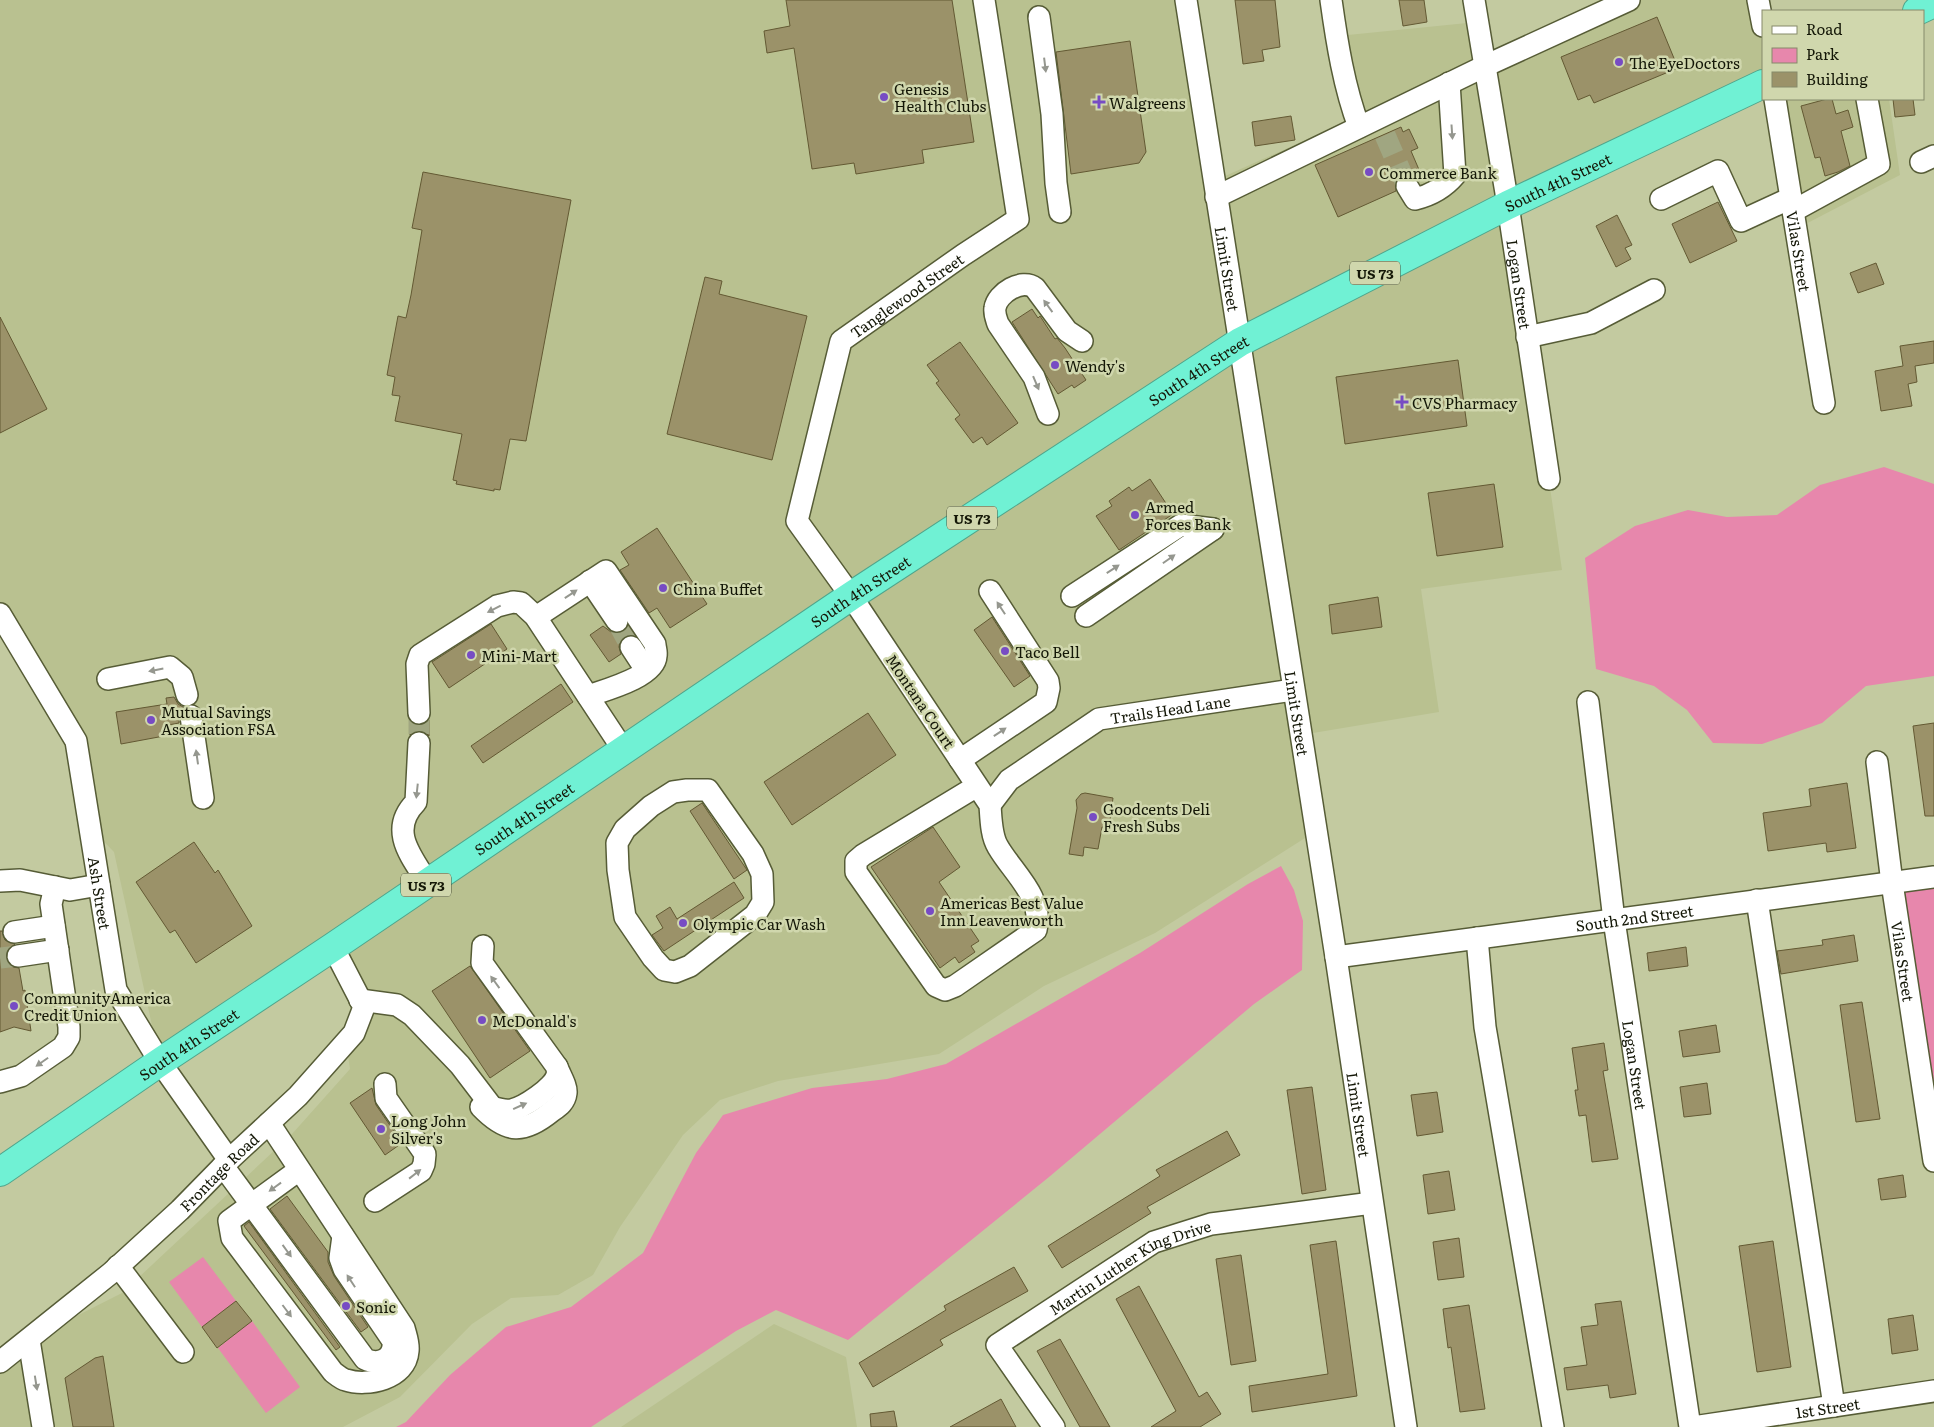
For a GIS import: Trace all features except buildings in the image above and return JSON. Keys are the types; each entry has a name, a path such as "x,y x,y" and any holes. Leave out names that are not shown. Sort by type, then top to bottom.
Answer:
{"highway":[{"path":"1919,10 1934,3"},
{"name":"South 4th Street","path":"0,1172 851,596 1240,342 1508,205 1762,84"}],"street":[{"name":"Tanglewood Street","path":"851,596 797,521 842,341 963,254 1018,219 984,0"},
{"name":"Limit Street","path":"1186,0 1336,957 1406,1427"},
{"path":"1331,0 1351,106 1374,127"},
{"name":"Logan Street","path":"1474,0 1508,205 1548,479"},
{"path":"1216,197 1374,127 1449,84 1485,66 1629,0"},
{"path":"1758,0 1762,21"},
{"path":"1039,17 1052,114 1056,183 1060,212"},
{"path":"1407,186 1415,199 1427,196 1445,186 1455,175 1449,84"},
{"name":"Vilas Street","path":"1774,100 1824,403"},
{"path":"1661,199 1718,171 1741,221 1792,204 1879,164 1867,100"},
{"path":"1048,414 1034,376 998,324 994,315 996,303 999,298 1018,285 1030,284 1067,331 1082,341"},
{"path":"1527,337 1591,323 1654,290"},
{"path":"1072,596 1182,525 1213,529 1086,616"},
{"path":"536,617 598,576"},
{"path":"598,576 617,621"},
{"path":"588,696 633,681 654,663 656,656 655,644 598,576"},
{"path":"960,760 1046,702 1048,696 1048,681 990,592"},
{"name":"Montana Court","path":"851,596 990,805"},
{"path":"418,714 417,664 420,655 497,606 513,602 521,603 536,617 624,751"},
{"name":"Ash Street","path":"0,614 76,741 116,990 160,1062 255,1208 365,1359 380,1362 390,1356 393,1351 393,1341 344,1269 340,1258 343,1236"},
{"path":"631,647 646,670"},
{"path":"108,679 170,667 182,677 187,695"},
{"name":"Trails Head Lane","path":"990,805 1009,780 1099,719 1293,690"},
{"name":"Logan Street","path":"1588,702 1614,920 1691,1427"},
{"path":"191,716 203,798"},
{"path":"419,743 416,802 406,811 403,832 406,848 428,883"},
{"name":"Vilas Street","path":"1877,762 1892,883 1934,1161"},
{"path":"977,786 863,855 856,862 856,872 867,888 936,986 945,990 955,986 1036,930 1038,921 1037,909 1032,896 997,846 992,826 990,805"},
{"path":"708,790 753,854 762,874 763,902 755,915 690,966 675,972 664,970 653,958 625,917 621,896 617,843 625,829 651,806 673,792 708,790"},
{"name":"South 2nd Street","path":"1336,957 1934,877"},
{"path":"0,881 20,880 70,890 99,885"},
{"path":"0,1082 22,1076 63,1047 68,1038 69,1027 51,904 55,887"},
{"path":"1757,900 1834,1406"},
{"path":"16,944 56,938"},
{"path":"1477,938 1485,1027 1553,1427"},
{"path":"333,948 360,1000 397,1005 412,1015 460,1065 492,1106 500,1110 510,1110 522,1106 553,1083 557,1076 557,1067 482,963 483,946"},
{"name":"Frontage Road","path":"0,1362 118,1266 180,1210 226,1163 298,1096 354,1033 364,1007 360,1000"},
{"path":"375,1201 421,1171 425,1154 386,1098 385,1084"},
{"path":"269,1123 404,1328 409,1350 402,1367 382,1380 356,1383 343,1380 333,1372 232,1238 229,1221 255,1208 299,1170"},
{"name":"Martin Luther King Drive","path":"1054,1427 997,1345 1154,1242 1211,1224 1372,1203"},
{"path":"118,1266 183,1352"},
{"path":"29,1340 44,1427"},
{"name":"1st Street","path":"1691,1427 1934,1391"}],"shaded area":[{"path":"0,0 1186,0 1214,181 1348,121 1338,36 1477,22 1485,66 1629,0 1758,0 1762,21 1762,84 1509,205 1562,570 1421,589 1439,712 1301,735 1316,831 1155,933 1044,986 939,1054 778,1081 720,1100 683,1135 620,1227 593,1275 558,1295 511,1298 472,1324 400,1397 343,1427 0,1427 0,1362 29,1340 122,1293 292,1134 350,1069 346,1042 364,1007 333,948 160,1062 114,852 89,826 76,741 0,614"},
{"path":"1775,100 1889,100 1900,175 1796,229"},
{"path":"774,1324 846,1357 857,1427 621,1427"}],"green space":[{"path":"1884,467 1934,484 1934,676 1866,686 1822,723 1762,744 1713,743 1687,710 1654,686 1596,669 1585,558 1635,526 1688,510 1727,517 1777,515 1820,485"},
{"path":"1281,866 1294,890 1303,921 1302,970 1254,1004 1049,1177 848,1340 776,1310 736,1331 591,1427 396,1427 406,1422 450,1375 506,1327 571,1307 643,1253 696,1153 723,1115 812,1088 887,1079 946,1064 1140,953 1248,884"},
{"path":"1934,877 1934,1161 1892,883"},
{"path":"203,1257 236,1301 202,1327 169,1282"},
{"path":"252,1321 300,1387 266,1413 218,1348"}],"tunnel":[{"path":"1385,135 1407,186"},
{"path":"617,621 631,647"},
{"path":"419,713 419,743"},
{"path":"0,958 18,956"}],"place":[{"name":"The EyeDoctors","path":"1619,62"},
{"name":"Genesis Health Clubs","path":"884,97"},
{"name":"Walgreens","path":"1099,102"},
{"name":"Commerce Bank","path":"1369,172"},
{"name":"Wendy's","path":"1055,365"},
{"name":"CVS Pharmacy","path":"1402,402"},
{"name":"Armed Forces Bank","path":"1135,515"},
{"name":"China Buffet","path":"663,588"},
{"name":"Taco Bell","path":"1005,651"},
{"name":"Mini-Mart","path":"471,655"},
{"name":"Mutual Savings Association FSA","path":"151,720"},
{"name":"Goodcents Deli Fresh Subs","path":"1093,817"},
{"name":"Americas Best Value Inn Leavenworth","path":"930,911"},
{"name":"Olympic Car Wash","path":"683,923"},
{"name":"CommunityAmerica Credit Union","path":"14,1006"},
{"name":"McDonald's","path":"482,1020"},
{"name":"Long John Silver's","path":"381,1129"},
{"name":"Sonic","path":"346,1306"}]}
